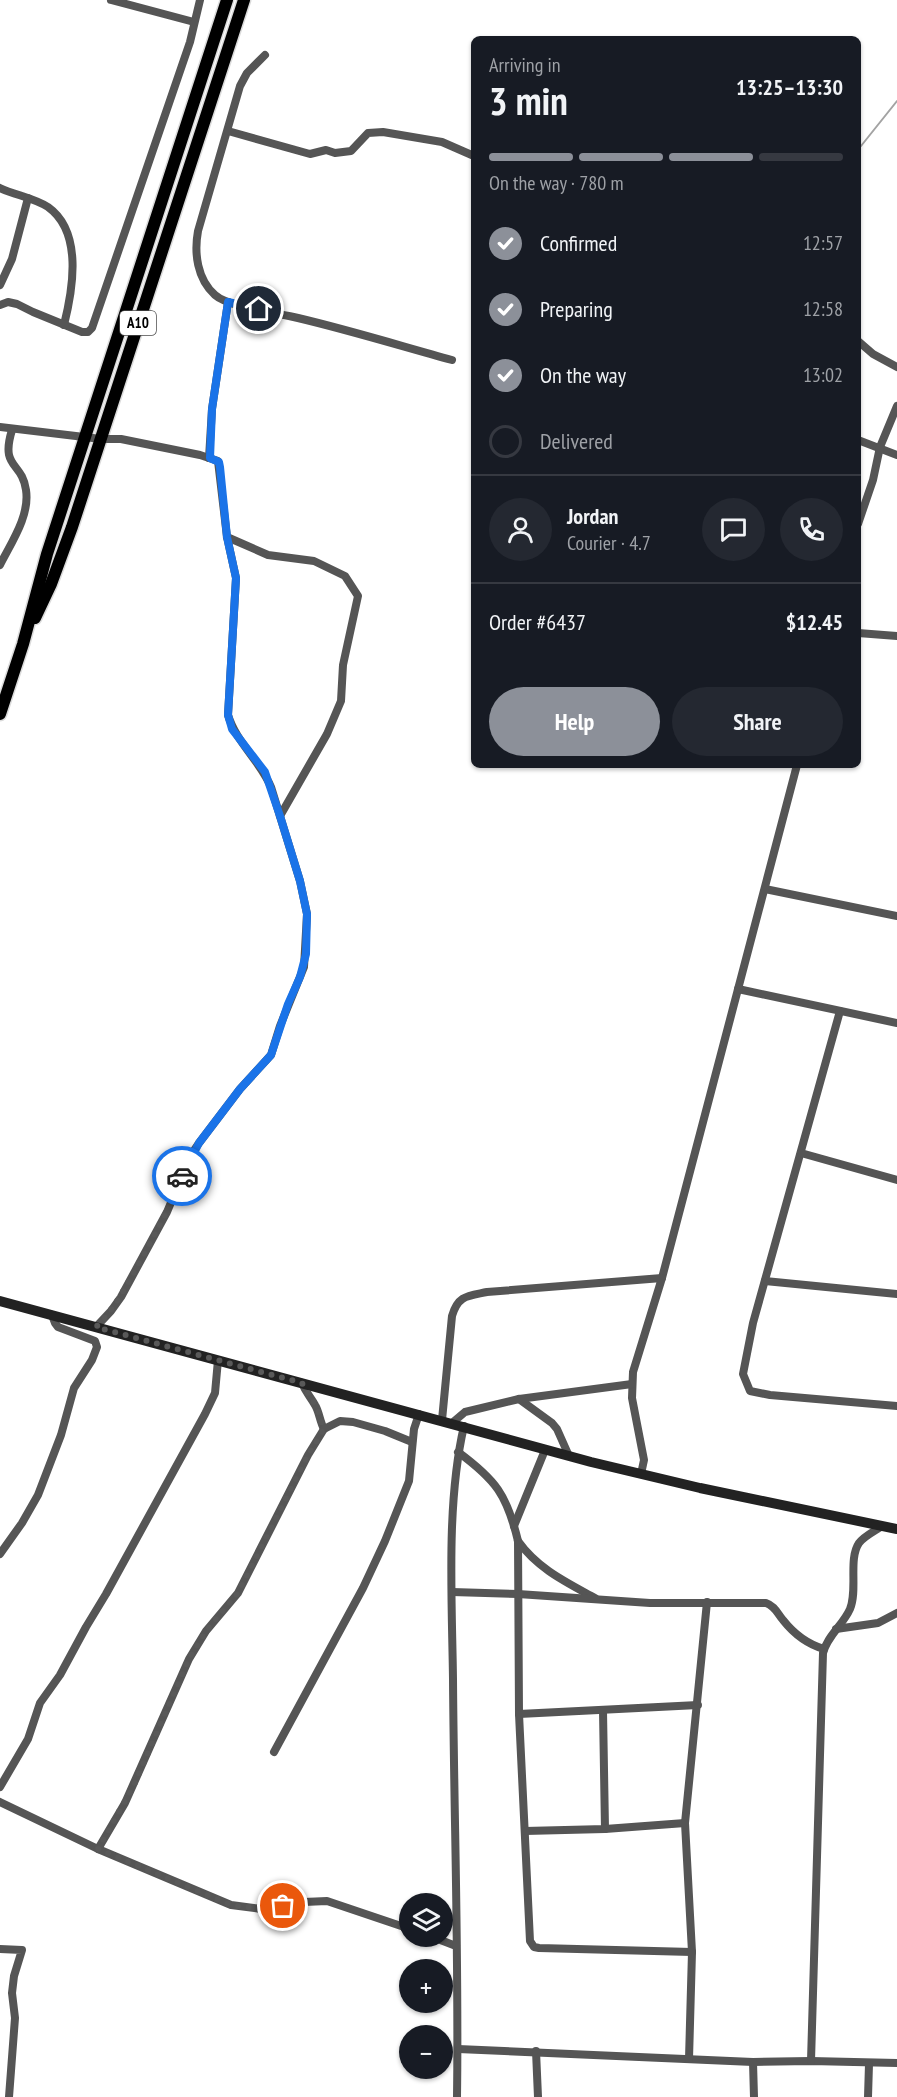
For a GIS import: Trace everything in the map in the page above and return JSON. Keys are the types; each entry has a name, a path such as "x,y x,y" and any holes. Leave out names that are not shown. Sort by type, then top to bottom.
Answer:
{"main road":[{"name":"A10","path":"0,714 23,644 38,584 227,0"},
{"name":"A10","path":"23,644 51,584 101,439 244,0"}],"street":[{"path":"111,0 194,22"},
{"path":"0,305 9,302 17,304 64,325 85,332 90,330 190,42 200,0"},
{"path":"265,55 247,73 240,86 196,243 197,263 209,289 216,296 228,302 299,318 452,360"},
{"path":"228,131 310,154 326,150 335,153 351,151 368,133 374,131 442,142 471,155"},
{"path":"0,188 28,198 51,210 66,227 69,236 72,290 64,325"},
{"path":"0,285 12,258 28,198"},
{"path":"210,458 212,409 228,302"},
{"path":"861,344 873,354 897,367"},
{"path":"861,515 873,480 880,447 897,406"},
{"path":"0,427 101,439 121,439 210,458 219,462 227,537 236,578 228,715 232,729 265,772 300,881 307,914 306,954 300,977 288,1004 271,1055 240,1089 191,1155 167,1212 121,1297 96,1327"},
{"path":"0,565 22,519 26,497 23,481 10,461 7,450 12,430"},
{"path":"861,441 897,455"},
{"path":"227,537 268,555 314,561 345,576 358,596 343,665 341,701 327,734 280,816"},
{"path":"861,633 897,636"},
{"path":"641,1474 644,1460 643,1450 635,1419 632,1384 635,1359 655,1306 796,768"},
{"path":"765,889 897,916"},
{"path":"738,989 897,1023"},
{"path":"840,1011 753,1323 743,1374 750,1391 770,1395 897,1406"},
{"path":"801,1153 897,1180"},
{"path":"447,1422 452,1316 455,1306 463,1298 487,1292 662,1278"},
{"path":"765,1281 897,1294"},
{"path":"0,1301 545,1450 641,1474 897,1529"},
{"path":"0,1554 38,1495 61,1435 74,1388 97,1347 95,1341 58,1327 52,1316"},
{"path":"0,1787 28,1739 40,1703 60,1675 206,1414 215,1393 218,1360"},
{"path":"302,1383 316,1406 318,1418 324,1429"},
{"path":"447,1422 465,1412 519,1399 632,1384"},
{"path":"519,1399 552,1423 569,1456"},
{"path":"274,1752 363,1588 385,1541 410,1480 412,1442 419,1414"},
{"path":"98,1849 130,1794 189,1659 206,1631 238,1593 308,1455 324,1429 340,1421 353,1422 412,1442"},
{"path":"457,2097 452,1592 454,1498 458,1452 464,1426"},
{"path":"514,1526 545,1450"},
{"path":"458,1452 484,1471 500,1490 518,1541 519,1713 529,1938 534,1947 632,1952 692,1952"},
{"path":"811,2061 824,1649 848,1613 853,1601 855,1557 858,1544 882,1526"},
{"path":"518,1541 527,1554 547,1571 600,1600"},
{"path":"452,1592 650,1603 771,1604 798,1636 813,1646 824,1649"},
{"path":"689,2059 692,1952 685,1823 707,1602"},
{"path":"836,1629 869,1625 890,1618 897,1613"},
{"path":"519,1713 603,1711 698,1704"},
{"path":"603,1711 605,1829"},
{"path":"0,1802 98,1849 231,1905 261,1909 327,1901 399,1925"},
{"path":"525,1831 605,1829 685,1823"},
{"path":"0,1949 22,1950 14,1976 12,1993 14,2029 9,2097"},
{"path":"458,2049 753,2062 897,2063"},
{"path":"536,2051 538,2097"},
{"path":"753,2062 754,2097"},
{"path":"868,2097 869,2064"}],"waterway":[{"path":"861,146 897,101"}],"way so far":[{"path":"182,1176 167,1212 121,1297 96,1327 302,1383 316,1406 318,1418 324,1429 308,1455 238,1593 206,1631 189,1659 148,1756 125,1803 98,1849 231,1905 253,1909 283,1906"}],"route":[{"path":"182,1176 199,1143 240,1089 263,1061 271,1055 288,1004 304,967 306,954 307,914 300,881 271,788 265,772 232,729 228,715 236,578 227,537 219,462 210,458 212,409 228,302 259,309"}]}
